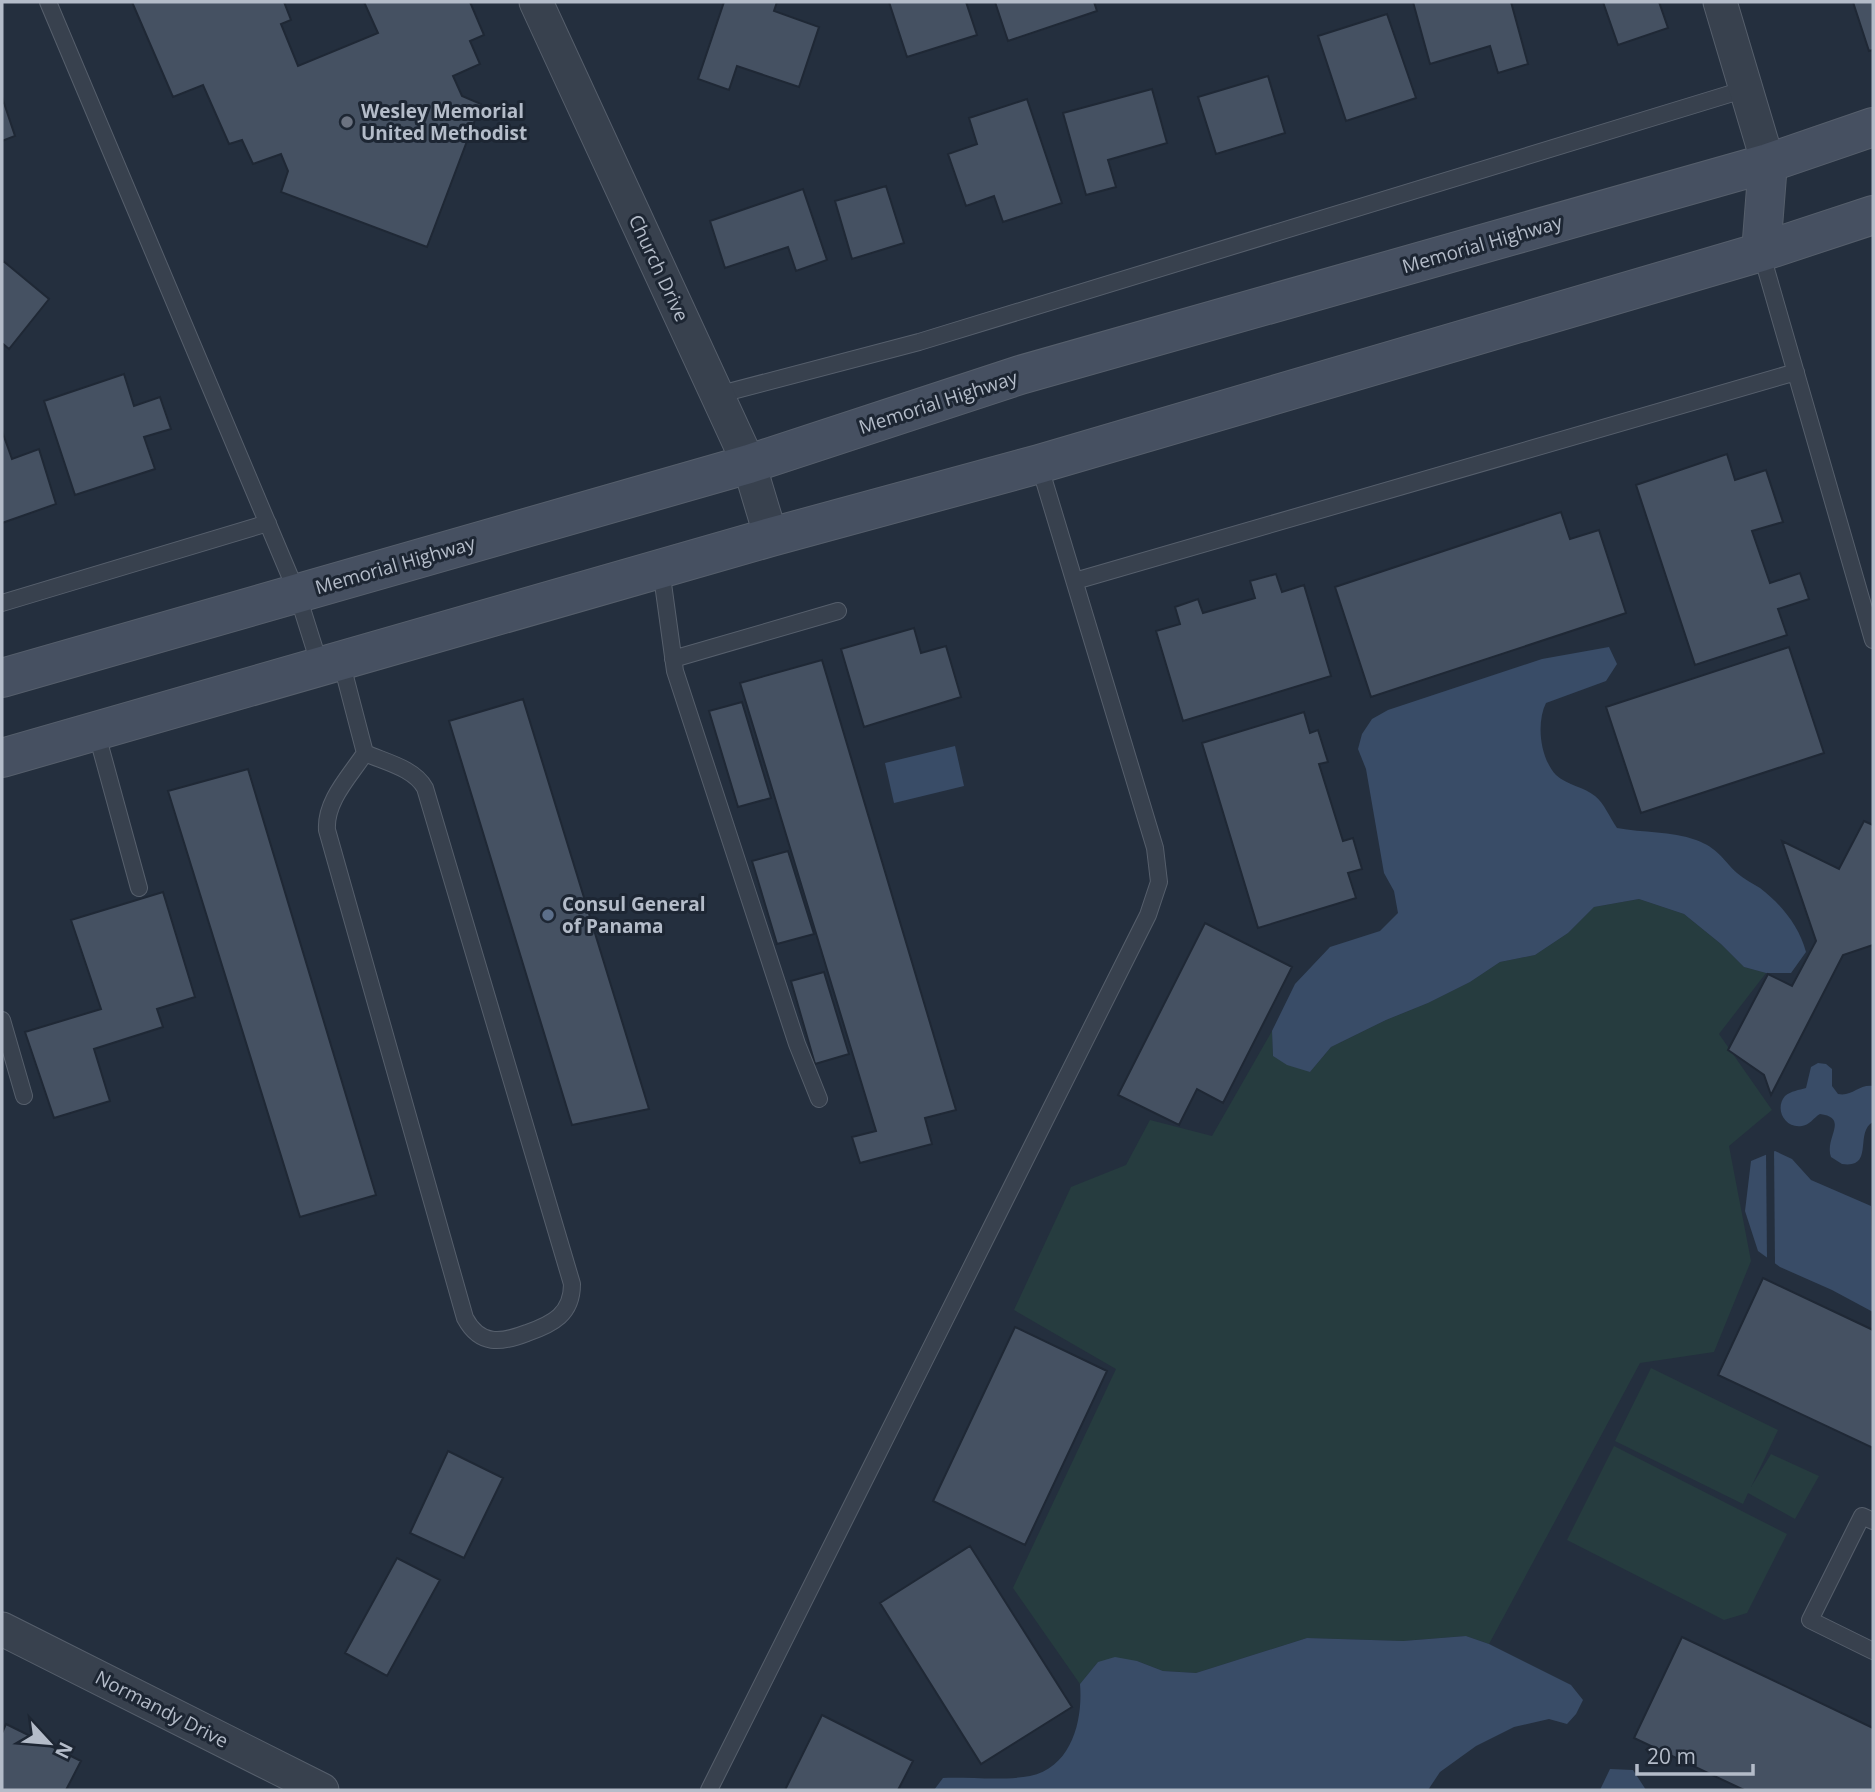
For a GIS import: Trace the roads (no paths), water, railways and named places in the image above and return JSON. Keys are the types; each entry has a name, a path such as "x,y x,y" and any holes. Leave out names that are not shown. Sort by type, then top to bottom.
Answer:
{"main road":[{"name":"Memorial Highway","path":"2,678 749,464 1020,375 1768,163 1873,127"},
{"path":"1761,252 1768,163"},
{"path":"2,758 771,537 1039,464 1761,252 1873,215"}],"street":[{"name":"Church Drive","path":"536,2 749,464 771,537"},
{"path":"1720,2 1768,163"},
{"name":"Normandy Drive","path":"2,1629 321,1790"}],"lane":[{"path":"48,2 297,593 330,664 365,754 410,772 420,778 425,788 572,1284 568,1304 551,1325 510,1340 487,1339 478,1334 465,1318 327,830 326,818 330,806 365,754"},
{"path":"717,395 919,342 1746,89"},
{"path":"1761,252 1873,640"},
{"path":"1075,581 1796,372"},
{"path":"709,1790 1148,915 1159,882 1155,848 1039,464"},
{"path":"2,603 268,523"},
{"path":"661,569 675,671 797,1044 819,1099"},
{"path":"673,659 838,611"},
{"path":"96,731 139,888"},
{"path":"2,1020 24,1096"},
{"path":"1873,1521 1862,1516 1810,1620 1873,1651"}],"water":[{"path":"1609,647 1617,664 1606,681 1546,703 1541,720 1541,740 1551,768 1560,778 1595,796 1617,828 1677,835 1703,843 1715,850 1740,875 1768,894 1794,925 1806,952 1791,973 1766,973 1744,967 1684,914 1639,899 1594,907 1568,933 1535,955 1500,962 1470,982 1331,1047 1310,1072 1287,1065 1273,1056 1272,1031 1295,984 1330,947 1380,931 1398,913 1394,891 1384,873 1366,769 1358,749 1362,734 1372,719 1388,710 1542,659"},
{"path":"955,746 964,786 894,803 885,763"},
{"path":"1818,1063 1826,1064 1832,1069 1832,1086 1838,1094 1873,1086 1873,1122 1865,1133 1861,1156 1852,1164 1842,1164 1831,1157 1835,1124 1829,1116 1820,1114 1807,1124 1796,1126 1786,1121 1781,1112 1785,1096 1806,1088 1811,1067"},
{"path":"1775,1151 1792,1159 1811,1180 1871,1206 1873,1312 1780,1267 1758,1251 1745,1211 1751,1161"},
{"path":"1466,1636 1489,1644 1571,1685 1583,1700 1567,1724 1549,1719 1514,1727 1476,1746 1440,1772 1428,1790 934,1790 943,1778 998,1779 1030,1776 1056,1763 1072,1740 1077,1727 1080,1684 1098,1662 1115,1657 1137,1661 1163,1671 1196,1673 1307,1638 1403,1641"},
{"path":"1610,1769 1633,1770 1646,1790 1600,1790"}],"place":[{"name":"Wesley Memorial United Methodist","path":"347,122"},
{"name":"Consul General of Panama","path":"548,915"}]}
